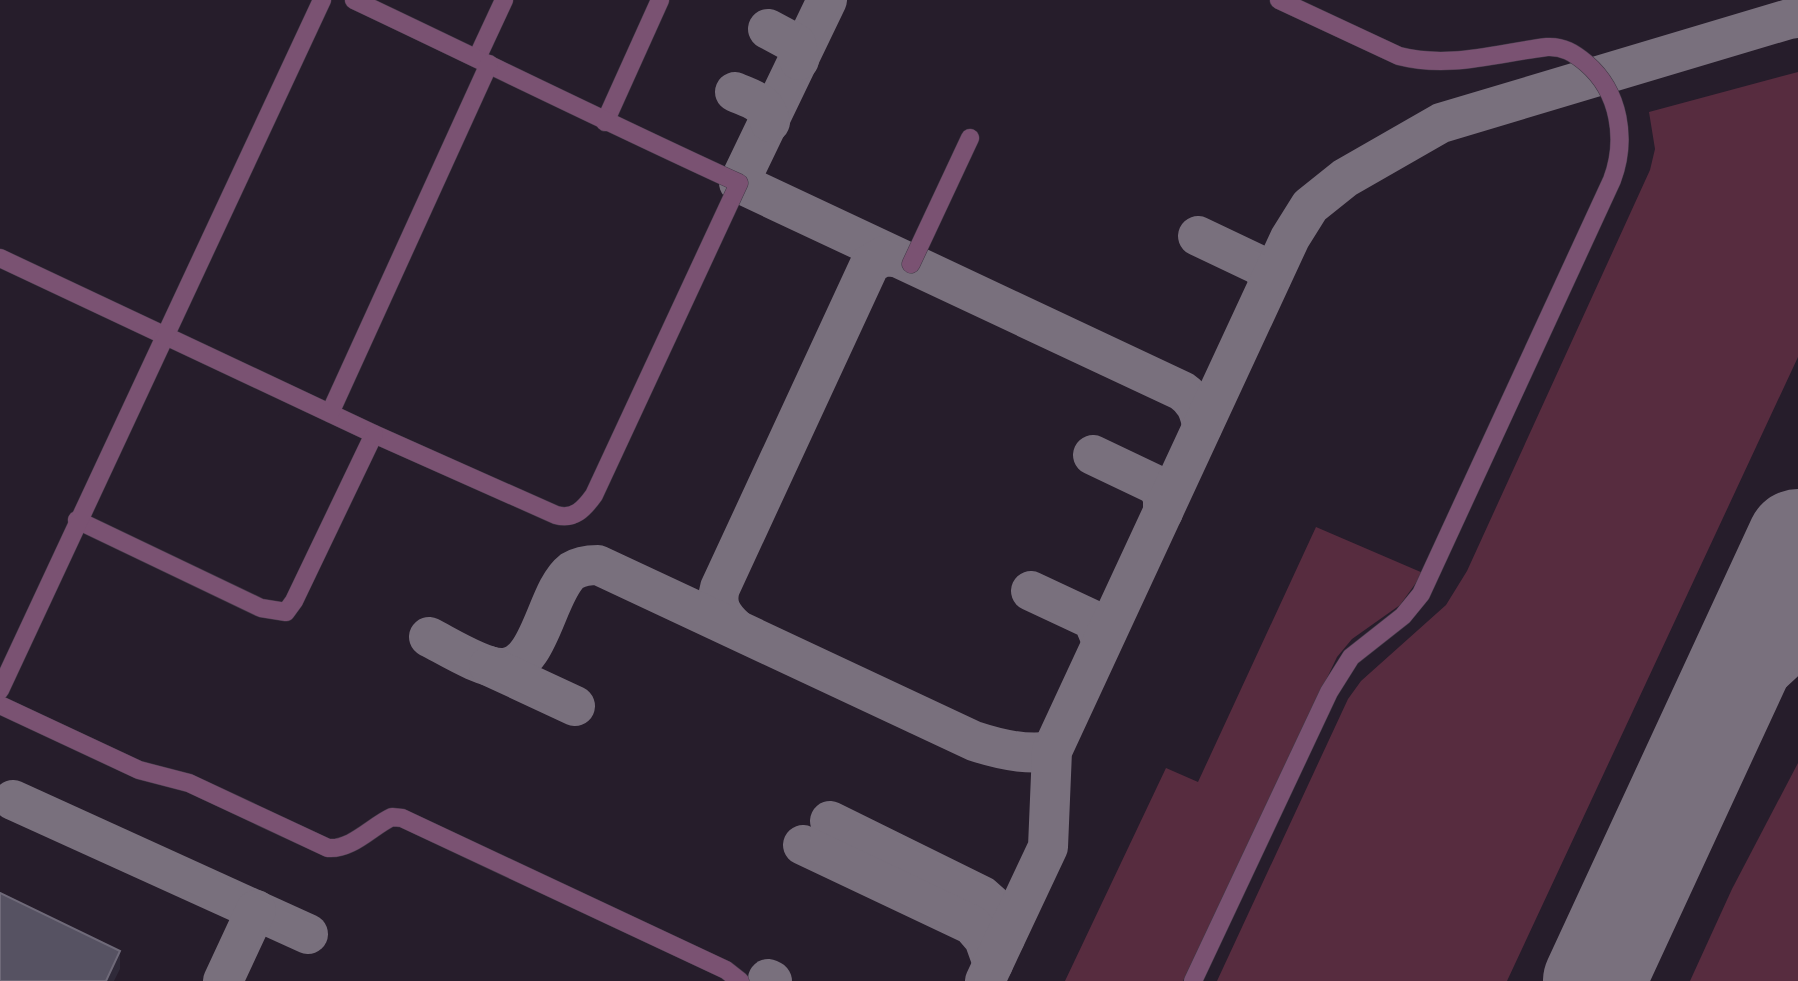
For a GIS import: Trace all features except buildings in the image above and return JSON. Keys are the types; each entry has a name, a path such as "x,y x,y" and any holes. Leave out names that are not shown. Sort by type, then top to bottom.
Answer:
{"lane":[{"path":"0,690 77,520 322,0"},
{"path":"0,258 374,434 556,515 565,518 574,516 588,504 739,183 605,122 354,0"},
{"path":"330,413 483,61 504,0"},
{"path":"605,122 660,0"},
{"path":"1193,981 1329,692 1352,657 1403,616 1421,594 1612,180 1620,146 1619,121 1610,94 1591,68 1559,46 1472,60 1416,60 1399,56 1279,0"},
{"path":"911,264 970,138"},
{"path":"77,520 261,608 286,612 294,601 374,434"},
{"path":"0,705 139,770 189,783 328,848 340,847 387,819 402,818 726,970 740,981"}],"shaded area":[{"path":"1798,72 1798,357 1507,981 1217,981 1348,699 1361,681 1446,605 1467,571 1650,170 1655,149 1649,112"},
{"path":"1316,527 1423,573 1400,605 1352,639 1337,657 1183,981 1065,981 1166,768 1198,782"},
{"path":"1798,763 1798,981 1690,981 1732,889"}],"taxiway":[{"path":"827,0 739,183 1182,391 1196,406 1202,427"},
{"path":"985,981 1048,847 1052,751 1290,238 1310,206 1345,178 1441,123 1798,18"},
{"path":"768,29 796,44 799,60"},
{"path":"735,92 762,106 770,122"},
{"path":"1198,236 1259,265 1271,278"},
{"path":"735,628 721,610 718,600 720,588 870,264 884,256 895,257"},
{"path":"1093,455 1156,485 1163,496 1163,512"},
{"path":"429,637 486,665 503,668 516,664 535,642 563,581 575,569 598,565 974,741 1012,751 1052,751"},
{"path":"1031,591 1093,620 1102,642"},
{"path":"1702,746 1759,685 1798,649"},
{"path":"489,666 575,706"},
{"path":"13,800 308,934"},
{"path":"830,821 982,896 1000,912 1005,938"},
{"path":"803,845 972,925 984,939 993,964"},
{"path":"223,981 256,910"},
{"path":"768,979 772,981"}],"runway":[{"path":"1594,981 1798,540"}]}
